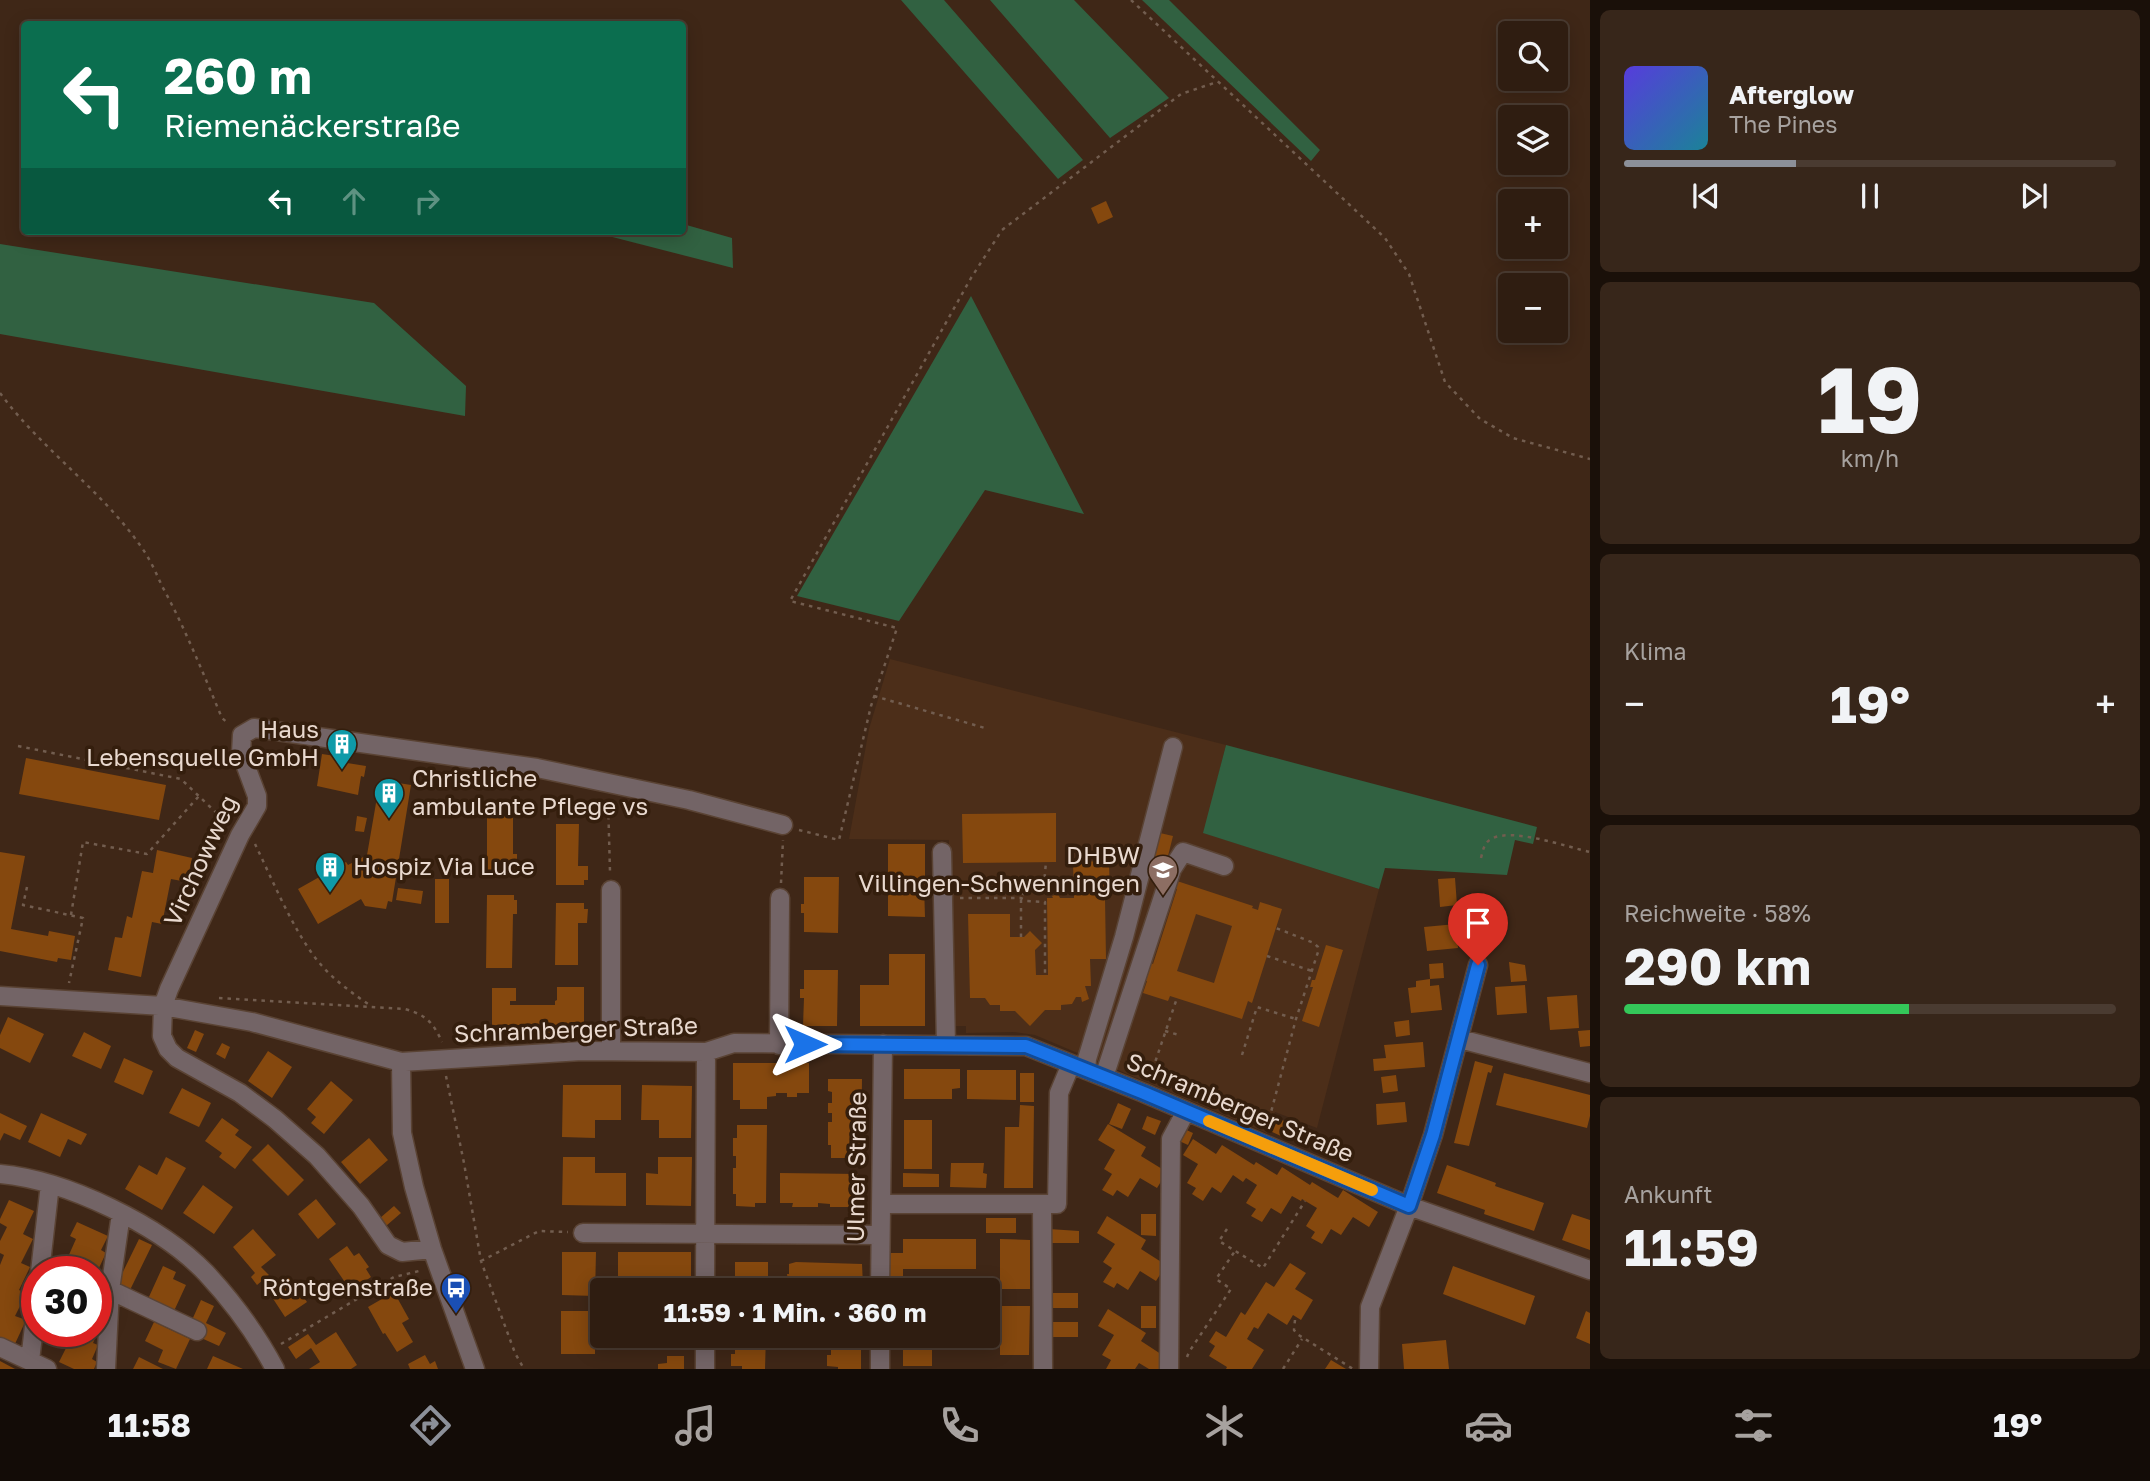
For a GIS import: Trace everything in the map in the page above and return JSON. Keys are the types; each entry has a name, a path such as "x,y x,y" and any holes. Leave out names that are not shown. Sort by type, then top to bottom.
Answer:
{"street":[{"path":"242,735 254,728 537,768 689,800 783,825"},
{"name":"Virchowweg","path":"163,1006 240,835 257,806 257,796 241,753 242,735"},
{"path":"882,1204 1056,1204 1059,1093 1087,1059 1124,937 1173,747"},
{"path":"942,852 946,1045"},
{"path":"1104,1077 1172,869 1183,852 1224,866"},
{"path":"611,890 611,1051"},
{"path":"779,1045 780,898"},
{"path":"1369,1369 1370,1307 1433,1135 1478,965"},
{"path":"0,996 163,1006 252,1022 401,1062 402,1133 414,1187 432,1250 475,1369"},
{"path":"163,1006 162,1036 177,1058 240,1093 309,1149 361,1206 388,1245 402,1252 432,1250"},
{"path":"1460,1039 1590,1073"},
{"name":"Schramberger Straße","path":"401,1062 611,1051 706,1052 734,1043 1026,1046 1144,1093 1409,1206 1590,1270"},
{"name":"Ulmer Straße","path":"880,1278 883,1044"},
{"path":"705,1278 706,1052"},
{"path":"1169,1369 1171,1139 1186,1111"},
{"path":"0,1174 50,1184 121,1213 168,1240 205,1272 236,1309 270,1361"},
{"path":"42,1256 50,1184"},
{"path":"1042,1204 1043,1369"},
{"path":"112,1276 121,1213"},
{"path":"583,1233 880,1235"},
{"path":"112,1291 197,1331"},
{"path":"0,1347 38,1365 38,1347"},
{"path":"106,1369 107,1347"},
{"path":"705,1348 705,1369"},
{"path":"880,1348 880,1369"}],"path":[{"path":"1130,0 1385,238 1409,274 1445,382 1480,419 1513,438 1590,459"},
{"path":"780,898 783,825 839,840 874,696 897,628 790,601 964,290 1002,230 1181,94 1217,82"},
{"path":"0,393 57,458 104,501 143,549 182,622 222,718 242,735"},
{"path":"874,696 985,727"},
{"path":"18,746 181,779 240,835 254,843 291,918 317,960 348,991 372,1007"},
{"path":"607,784 611,890"},
{"path":"71,915 83,842 147,854 199,796"},
{"path":"1480,858 1485,844 1492,838 1505,835 1529,837 1590,852"},
{"path":"1021,937 1021,898 1029,884 1044,884 1046,862"},
{"path":"27,887 23,905 83,918 65,999"},
{"path":"943,898 1021,898 1045,902 1045,975"},
{"path":"1262,1143 1296,1019 1318,952 1314,943 1276,928"},
{"path":"1267,956 1312,971"},
{"path":"212,997 405,1009 422,1014 436,1028 446,1059 446,1074 481,1261 515,1353 524,1369"},
{"path":"1144,1093 1177,998"},
{"path":"1242,1055 1257,1007 1296,1019"},
{"path":"1165,1031 1179,1035"},
{"path":"1154,1065 1167,1069"},
{"path":"1227,1229 1219,1241 1263,1268 1305,1201"},
{"path":"481,1261 538,1231 583,1233"},
{"path":"1187,1360 1189,1352 1231,1289 1216,1279 1235,1250"},
{"path":"270,1361 394,1277 423,1270"},
{"path":"1294,1320 1294,1330 1302,1338 1353,1369"},
{"path":"1283,1369 1302,1338"}],"shaded area":[{"name":"DHBW Villingen-Schwenningen","path":"890,659 1226,745 1204,833 1379,889 1317,1128 1275,1112 1267,1133 1035,1035 1014,1032 966,1033 966,1026 949,1026 949,840 849,839 869,729"}],"green space":[{"path":"901,0 944,0 1083,160 1058,179"},
{"path":"990,0 1074,0 1169,98 1110,138"},
{"path":"1142,0 1169,0 1320,150 1311,161"},
{"path":"686,225 732,238 733,268 605,235 686,235"},
{"path":"0,244 374,303 466,386 465,416 0,334"},
{"path":"971,296 1084,514 985,490 899,621 797,596"},
{"path":"1226,745 1537,827 1533,844 1515,840 1507,875 1385,868 1379,889 1203,833"}],"building":[{"path":"1106,201 1113,217 1098,224 1091,208"},
{"name":"Haus Lebensquelle GmbH","path":"322,754 342,757 341,762 366,766 364,777 361,776 358,795 317,786"},
{"path":"26,758 166,785 159,820 19,794"},
{"name":"Christliche ambulante Pflege vs","path":"380,780 411,785 392,902 388,901 386,909 365,906 361,899 318,924 298,889 346,862 348,865 367,855"},
{"path":"487,801 513,801 513,854 517,854 517,868 514,868 514,873 487,873"},
{"path":"1056,813 1056,862 963,863 962,814"},
{"path":"357,816 367,818 364,832 355,831"},
{"path":"556,824 579,824 578,866 588,866 588,880 584,880 584,885 556,885"},
{"path":"1160,833 1173,836 1166,864 1153,860"},
{"path":"888,844 925,844 925,876 928,876 928,884 924,885 925,917 888,916"},
{"path":"157,850 192,858 187,882 171,879 162,924 152,922 141,977 108,970 115,937 122,938 127,916 132,918 142,871 153,873"},
{"path":"0,852 25,856 11,929 48,936 49,931 75,936 71,960 58,958 57,962 0,951"},
{"path":"1109,861 1110,898 1105,898 1106,959 1090,959 1091,986 1085,986 1089,999 1082,1002 1081,997 1076,997 1072,1004 1061,1005 1061,1010 1045,1010 1030,1026 1015,1011 1000,1011 1000,1005 990,1005 985,998 970,998 968,914 1010,914 1010,937 1024,937 1030,931 1042,943 1035,950 1036,975 1048,975 1047,898 1058,894 1060,898 1074,898 1073,862"},
{"path":"804,877 839,877 838,933 804,932 801,904 804,904"},
{"path":"1455,878 1457,905 1440,907 1438,879"},
{"path":"435,879 449,879 449,923 435,923"},
{"path":"1177,881 1258,910 1260,902 1282,909 1252,1003 1248,1001 1242,1019 1170,996 1168,1001 1143,993 1177,889 1174,889","holes":["1196,914 1232,926 1214,983 1177,971"]},
{"path":"398,888 423,891 421,904 396,900"},
{"path":"487,895 514,895 514,900 517,900 517,914 513,914 512,968 486,968"},
{"path":"556,903 584,903 584,909 588,909 587,923 578,923 578,965 555,965"},
{"path":"1456,924 1458,948 1427,951 1424,927"},
{"path":"1326,945 1343,950 1319,1027 1302,1021 1313,987 1310,987 1312,980 1315,980"},
{"path":"889,954 925,954 925,1026 860,1026 860,985 889,985"},
{"path":"1509,962 1525,965 1527,981 1511,982"},
{"path":"1443,963 1444,978 1430,979 1429,964"},
{"path":"804,970 838,970 837,1026 803,1026 804,998 800,998 800,989 804,989"},
{"path":"1430,979 1430,986 1439,985 1442,1010 1411,1013 1408,988 1416,987 1416,981"},
{"path":"1525,985 1527,1013 1497,1015 1495,987"},
{"path":"557,987 584,987 584,1033 576,1033 577,1038 554,1038 554,1033 546,1033 546,1025 492,1025 492,988 516,988 516,1001 510,1001 510,1005 555,1005"},
{"path":"1577,995 1579,1028 1550,1030 1547,997"},
{"path":"8,1017 44,1034 30,1063 0,1048 0,1035"},
{"path":"1409,1020 1410,1035 1396,1037 1394,1022"},
{"path":"195,1030 204,1034 196,1052 187,1048"},
{"path":"1590,1030 1590,1046 1580,1047 1578,1031"},
{"path":"84,1032 111,1046 101,1069 72,1056"},
{"path":"1423,1042 1425,1067 1374,1071 1373,1059 1386,1058 1384,1045"},
{"path":"222,1043 230,1047 225,1059 216,1054"},
{"path":"268,1051 292,1067 272,1098 248,1081"},
{"path":"124,1058 153,1071 143,1095 114,1082"},
{"path":"1475,1061 1493,1066 1491,1073 1488,1072 1469,1146 1454,1143"},
{"path":"733,1063 809,1063 809,1093 797,1093 797,1097 787,1097 787,1093 776,1093 776,1096 767,1097 767,1109 740,1109 740,1100 733,1100"},
{"path":"904,1069 960,1069 960,1088 952,1089 952,1099 904,1099"},
{"path":"967,1070 1016,1070 1016,1100 967,1099"},
{"path":"1020,1073 1034,1073 1034,1102 1020,1102"},
{"path":"1504,1073 1590,1095 1587,1128 1496,1105"},
{"path":"1396,1075 1398,1091 1383,1093 1381,1077"},
{"path":"828,1079 862,1079 861,1158 831,1158 828,1122 832,1122 832,1113 828,1113 828,1103 832,1103 832,1092 828,1091"},
{"path":"331,1081 353,1100 324,1134 311,1123 316,1117 307,1109"},
{"path":"563,1085 621,1085 621,1120 595,1120 595,1138 562,1137"},
{"path":"642,1085 692,1086 691,1138 659,1138 659,1120 641,1120"},
{"path":"182,1088 211,1103 199,1127 169,1113"},
{"path":"1405,1102 1407,1122 1377,1125 1376,1104"},
{"path":"1118,1103 1131,1109 1122,1129 1109,1124"},
{"path":"1020,1105 1034,1106 1033,1188 1004,1188 1005,1127 1019,1127"},
{"path":"0,1113 27,1126 20,1140 4,1133 0,1141"},
{"path":"41,1113 87,1134 81,1145 68,1139 60,1157 28,1142"},
{"path":"1147,1116 1161,1121 1155,1135 1142,1129"},
{"path":"1273,1117 1287,1122 1281,1136 1268,1130"},
{"path":"222,1118 239,1130 235,1135 252,1147 235,1169 219,1157 222,1153 205,1141"},
{"path":"904,1120 932,1120 932,1169 904,1169"},
{"path":"1108,1124 1146,1147 1141,1156 1167,1172 1157,1188 1140,1178 1128,1197 1117,1190 1113,1196 1102,1190 1112,1174 1104,1169 1115,1150 1098,1140"},
{"path":"737,1125 767,1125 766,1203 755,1203 755,1207 736,1206 736,1194 733,1194 736,1156 733,1156 733,1138 737,1138"},
{"path":"1182,1128 1193,1133 1188,1145 1177,1140"},
{"path":"369,1138 388,1160 360,1184 341,1162"},
{"path":"1193,1139 1216,1154 1222,1145 1254,1165 1256,1162 1277,1175 1282,1167 1310,1185 1312,1182 1338,1198 1343,1190 1378,1212 1369,1227 1353,1217 1341,1235 1331,1229 1322,1244 1311,1238 1315,1232 1306,1226 1317,1208 1302,1199 1301,1201 1292,1196 1281,1214 1271,1208 1262,1222 1251,1216 1256,1209 1246,1203 1257,1185 1246,1178 1243,1182 1233,1175 1221,1193 1212,1187 1203,1201 1192,1194 1196,1188 1187,1183 1198,1164 1183,1155"},
{"path":"268,1144 304,1180 288,1196 252,1160"},
{"path":"166,1157 186,1168 162,1210 125,1189 139,1165 157,1175"},
{"path":"563,1157 595,1157 595,1173 626,1173 626,1206 562,1205"},
{"path":"658,1157 692,1157 691,1206 646,1205 646,1173 658,1174"},
{"path":"951,1163 984,1163 983,1173 987,1174 986,1188 950,1187"},
{"path":"1447,1165 1544,1203 1534,1231 1484,1214 1485,1210 1437,1193"},
{"path":"780,1173 858,1174 861,1204 830,1207 830,1204 818,1203 818,1207 792,1207 793,1203 780,1203"},
{"path":"903,1173 939,1174 939,1187 903,1187"},
{"path":"203,1185 233,1207 214,1234 183,1213"},
{"path":"316,1199 336,1224 318,1239 298,1214"},
{"path":"9,1200 34,1211 23,1234 33,1239 24,1256 21,1256 21,1304 15,1316 21,1318 21,1331 14,1346 0,1339 0,1265 4,1255 0,1253 0,1241 7,1227 0,1223"},
{"path":"394,1206 401,1213 386,1226 380,1218"},
{"path":"1141,1214 1156,1214 1156,1236 1141,1235"},
{"path":"1572,1214 1590,1220 1590,1250 1562,1240"},
{"path":"1107,1216 1146,1240 1141,1249 1166,1265 1156,1281 1140,1271 1128,1290 1117,1283 1114,1288 1103,1282 1112,1268 1103,1262 1115,1244 1097,1233"},
{"path":"986,1218 1016,1218 1016,1233 986,1233"},
{"path":"77,1222 108,1236 101,1250 106,1253 105,1256 68,1256 76,1239 70,1236"},
{"path":"253,1229 276,1255 261,1267 269,1275 257,1285 251,1277 255,1273 233,1247"},
{"path":"1049,1229 1079,1231 1079,1243 1049,1243"},
{"path":"139,1239 152,1245 130,1290 117,1284"},
{"path":"903,1239 976,1239 976,1269 903,1269 903,1278 888,1278 888,1253 903,1253"},
{"path":"1000,1239 1030,1240 1030,1289 1000,1289"},
{"path":"347,1246 354,1256 359,1253 369,1267 366,1269 371,1277 351,1291 329,1259"},
{"path":"562,1252 596,1252 595,1278 590,1278 590,1296 562,1295"},
{"path":"618,1252 691,1252 691,1278 618,1278"},
{"path":"735,1262 768,1262 768,1278 732,1278 735,1276"},
{"path":"1290,1263 1306,1273 1295,1289 1313,1300 1301,1320 1293,1315 1287,1325 1268,1313 1258,1329 1254,1327 1247,1339 1264,1350 1252,1369 1226,1369 1227,1367 1209,1356 1215,1346 1209,1342 1216,1331 1226,1337 1241,1312 1245,1315 1266,1282 1274,1287"},
{"path":"789,1264 862,1264 863,1278 788,1278"},
{"path":"163,1266 176,1272 173,1279 186,1285 174,1311 148,1299"},
{"path":"1453,1266 1535,1296 1525,1325 1443,1294"},
{"path":"290,1277 307,1302 285,1317 268,1291"},
{"path":"394,1292 409,1319 402,1323 413,1342 397,1352 368,1307"},
{"path":"1049,1293 1078,1293 1078,1308 1049,1308"},
{"path":"201,1300 214,1306 206,1323 226,1333 219,1346 199,1337 205,1326 192,1320"},
{"path":"1000,1306 1030,1306 1029,1355 1000,1355"},
{"path":"1141,1306 1156,1306 1156,1328 1141,1328"},
{"path":"1108,1309 1146,1333 1141,1341 1167,1358 1160,1369 1149,1369 1139,1363 1135,1369 1106,1369 1111,1360 1102,1355 1114,1335 1098,1326"},
{"path":"561,1311 590,1311 590,1348 595,1348 595,1354 561,1354"},
{"path":"1586,1311 1590,1313 1590,1344 1576,1338"},
{"path":"154,1322 190,1339 176,1369 158,1362 163,1350 145,1341"},
{"path":"1049,1322 1078,1322 1078,1337 1048,1337"},
{"path":"336,1332 357,1365 351,1369 309,1369 320,1362 311,1348 296,1359 288,1347 308,1334 316,1345"},
{"path":"1446,1340 1449,1369 1404,1369 1402,1344"},
{"path":"64,1347 97,1347 92,1359 97,1362 94,1369 74,1369 59,1362 66,1348"},
{"path":"735,1348 766,1348 765,1369 731,1366 731,1354 735,1354"},
{"path":"831,1348 861,1348 861,1369 827,1366 827,1355 831,1355"},
{"path":"903,1348 932,1348 932,1366 903,1366"},
{"path":"425,1355 430,1364 435,1361 438,1369 410,1369 408,1364"},
{"path":"213,1356 243,1369 207,1369"},
{"path":"667,1356 684,1356 684,1369 658,1369 658,1364 667,1363"},
{"path":"139,1357 163,1369 133,1369"},
{"path":"1331,1360 1346,1369 1325,1369"},
{"path":"0,1361 15,1369 0,1369"}],"slow traffic":[{"path":"1209,1121 1372,1190"}],"place":[{"name":"Haus Lebensquelle GmbH","path":"342,771"},
{"name":"Christliche ambulante Pflege vs","path":"389,820"},
{"name":"Hospiz Via Luce","path":"330,894"},
{"name":"DHBW Villingen-Schwenningen","path":"1163,897"},
{"name":"Röntgenstraße","path":"456,1315"}],"route":[{"path":"805,1044 1026,1046 1144,1093 1409,1206 1433,1135 1478,965"}]}
